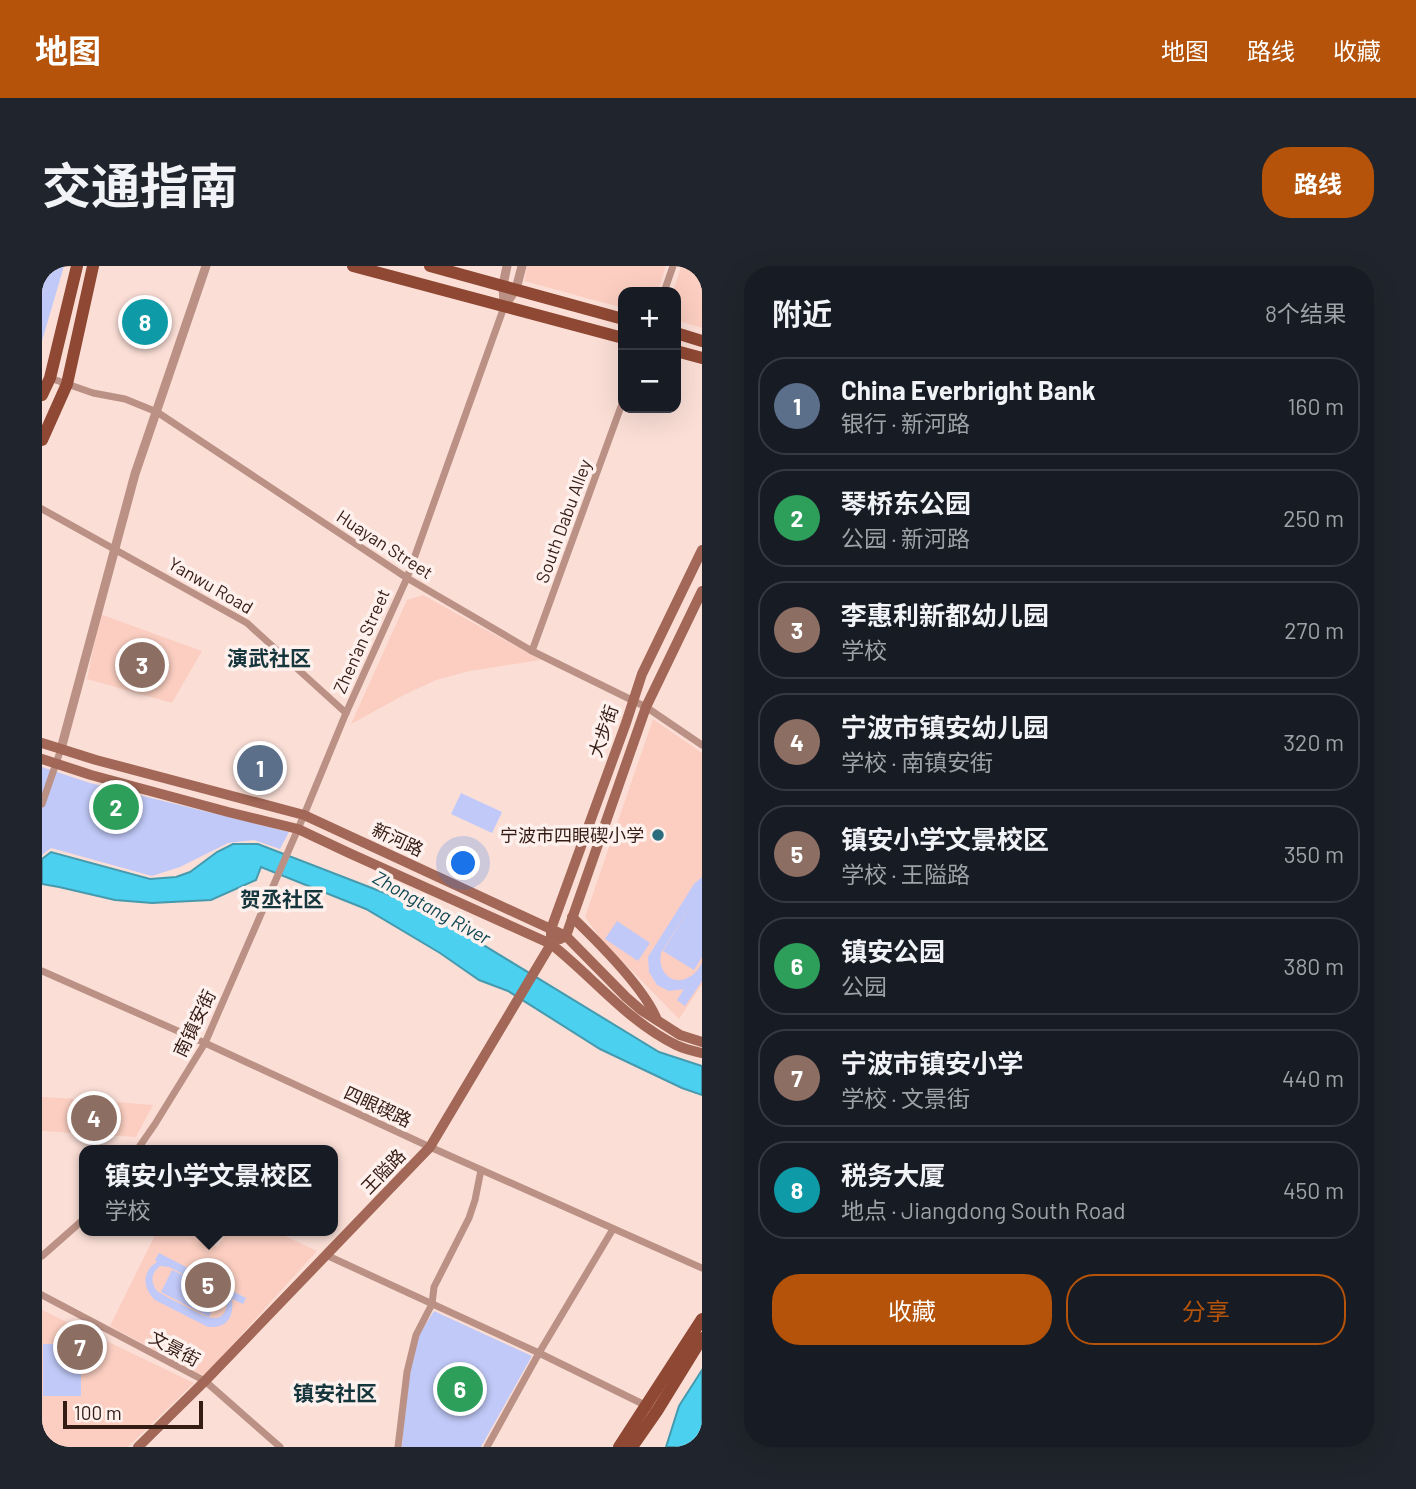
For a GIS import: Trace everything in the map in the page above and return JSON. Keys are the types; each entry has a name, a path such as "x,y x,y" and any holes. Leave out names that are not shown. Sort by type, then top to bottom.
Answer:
{"main road":[{"path":"42,395 50,378 77,266"},
{"path":"42,440 67,384 93,266"},
{"path":"353,266 618,337"},
{"path":"430,266 618,318"},
{"path":"681,335 702,341"},
{"path":"681,352 702,358"},
{"name":"大步街","path":"551,929 642,674 702,550"},
{"name":"大步街","path":"566,936 646,707 702,591"},
{"name":"新河路","path":"42,743 108,764 304,815 566,936 641,1010 680,1035 702,1042"},
{"name":"新河路","path":"42,758 91,775 298,829 551,944 645,1027 678,1046 702,1053"},
{"path":"572,917 624,971 657,1020"},
{"path":"551,929 551,944 566,936"},
{"name":"王隘路","path":"138,1447 430,1147 551,944"},
{"path":"632,1447 702,1319"},
{"path":"619,1447 702,1338"}],"street":[{"path":"42,804 61,750 135,474 206,266"},
{"path":"504,307 503,285 507,266"},
{"path":"504,307 516,289 522,266"},
{"path":"666,287 673,266"},
{"name":"Zhen'an Street","path":"298,829 346,713 407,578 504,307"},
{"name":"Huayan Street","path":"50,378 93,393 125,399 157,412 407,578 532,651 646,707 702,745"},
{"name":"South Dabu Alley","path":"532,651 619,413"},
{"name":"Yanwu Road","path":"42,509 247,623 346,713"},
{"name":"南镇安街","path":"140,1145 205,1043 298,829"},
{"name":"四眼碶路","path":"42,971 702,1268"},
{"path":"398,1447 407,1372 416,1335 432,1304 434,1287 472,1209 481,1170"},
{"path":"42,1256 79,1223"},
{"path":"487,1447 613,1229"},
{"path":"326,1255 651,1408"},
{"name":"文景街","path":"42,1295 205,1381 280,1447"}],"shaded area":[{"path":"42,266 64,266 42,341"},
{"path":"527,266 666,266 660,287 618,287 618,307 524,281"},
{"path":"681,266 702,266 702,328 681,322 681,287 675,287"},
{"path":"423,595 541,660 470,671 436,680 351,724 407,600"},
{"path":"100,614 202,651 172,703 87,679"},
{"name":"宁波市四眼碶小学","path":"653,719 702,753 702,984 679,1019 600,938 585,917"},
{"path":"42,767 90,783 289,832 280,849 254,840 228,843 180,867 152,876 51,848 42,855"},
{"path":"461,793 502,812 492,833 451,814"},
{"path":"233,844 258,844 421,907 659,1052 702,1066 702,1095 600,1049 508,991 479,980 440,953 366,909 261,867 256,880 211,900 152,903 115,900 42,884 42,859 51,852 150,879 176,877 190,872"},
{"path":"702,877 702,957 694,970 663,951 696,898 661,953 660,960 664,972 678,980 691,976 702,963 702,981 685,1006 677,1000 684,989 669,991 657,985 649,972 648,957 694,884"},
{"path":"617,921 650,943 638,961 605,939"},
{"path":"42,1097 153,1105 136,1137 42,1131"},
{"path":"155,1236 195,1236 218,1247 224,1236 285,1236 317,1251 204,1376 110,1326"},
{"path":"159,1253 246,1298 243,1304 232,1299 232,1312 228,1321 220,1326 208,1327 155,1300 151,1295 146,1285 146,1275 157,1262 155,1260","holes":["160,1266 169,1267 203,1284 172,1270 161,1292 209,1317 221,1293 227,1303 221,1316 217,1318 211,1318 205,1316 157,1291 152,1281 153,1275"]},
{"path":"42,1310 194,1383 128,1447 42,1447"},
{"path":"434,1311 532,1356 481,1447 402,1447 410,1371 419,1335"},
{"path":"43,1344 81,1344 81,1396 43,1396"},
{"path":"702,1370 702,1447 666,1447 679,1406"}],"place":[{"name":"税务大厦","path":"145,322"},
{"name":"李惠利新都幼儿园","path":"142,665"},
{"name":"China Everbright Bank","path":"260,768"},
{"name":"琴桥东公园","path":"116,807"},
{"name":"宁波市四眼碶小学","path":"658,835"},
{"name":"宁波市镇安幼儿园","path":"94,1118"},
{"name":"镇安小学文景校区","path":"208,1285"},
{"name":"宁波市镇安小学","path":"80,1347"},
{"name":"镇安公园","path":"460,1389"}],"district":[{"name":"演武社区","path":"269,657"},
{"name":"贺丞社区","path":"282,898"},
{"name":"镇安社区","path":"335,1392"}],"water label":[{"name":"Zhongtang River","path":"432,907"}]}
